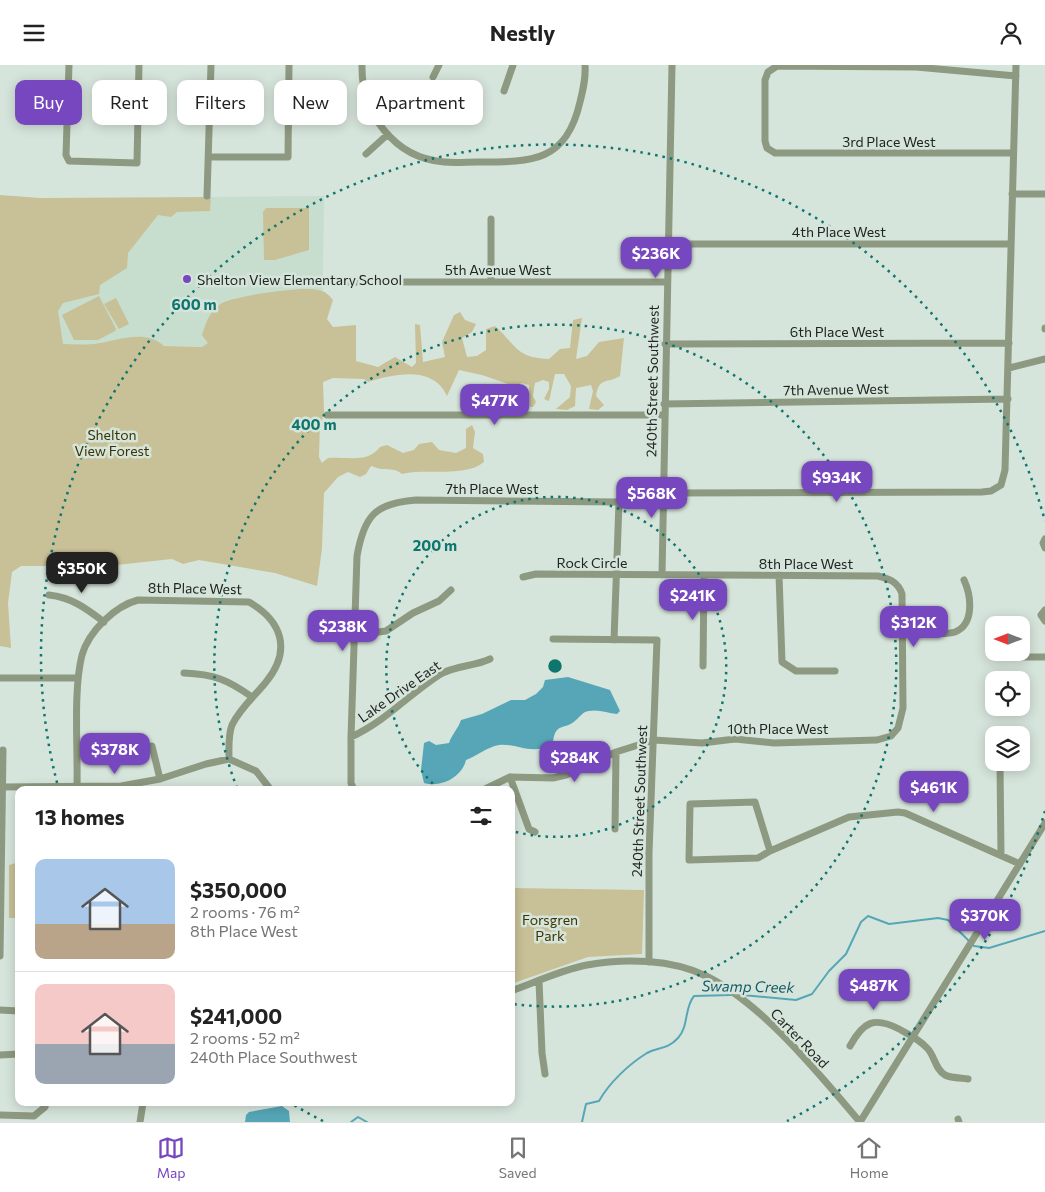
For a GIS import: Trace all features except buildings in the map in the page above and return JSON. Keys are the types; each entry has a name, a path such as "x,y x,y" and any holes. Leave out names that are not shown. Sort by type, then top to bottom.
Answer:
{"street":[{"path":"69,65 66,155 69,161 137,163 139,65"},
{"path":"207,196 211,65"},
{"path":"209,157 288,157 289,65"},
{"path":"362,65 365,97 375,120 387,135 416,155 444,162 520,162 536,159 549,153 562,142 571,130 586,77 585,65"},
{"path":"434,77 439,65"},
{"path":"504,91 513,65"},
{"name":"240th Street Southwest","path":"662,575 666,282 672,65"},
{"path":"664,493 982,492 991,491 1001,485 1005,470 1008,399 1016,65"},
{"name":"3rd Place West","path":"1013,153 775,153 767,148 765,141 765,80 768,72 777,66 916,67 1016,76"},
{"path":"366,154 387,135"},
{"path":"1012,194 1045,194"},
{"path":"491,219 491,282"},
{"name":"4th Place West","path":"668,244 1011,244"},
{"name":"5th Avenue West","path":"330,281 666,282"},
{"name":"6th Place West","path":"665,344 1009,343"},
{"path":"1009,368 1045,359"},
{"name":"7th Avenue West","path":"664,403 1008,399"},
{"path":"327,415 664,415"},
{"name":"7th Place West","path":"355,635 357,556 360,540 370,517 387,504 416,500 619,502 616,574"},
{"path":"1045,539 1042,543 1045,548"},
{"name":"Rock Circle","path":"523,577 536,574 662,575"},
{"path":"552,639 614,640 616,574"},
{"name":"8th Place West","path":"662,575 878,576 890,579 900,587 902,594 903,631"},
{"path":"779,575 782,662 796,671 835,671"},
{"path":"703,666 704,576"},
{"path":"903,631 954,633 962,627 969,616 970,593 964,580"},
{"path":"352,786 351,737 355,635 386,631 413,613 439,601 451,590"},
{"path":"49,595 62,596 85,608 104,622"},
{"name":"8th Place West","path":"78,786 78,678 82,653 104,622 125,604 138,600 233,600 249,601 264,611 273,621 280,635 280,650 267,681 252,697"},
{"path":"1045,610 1041,615 1045,621"},
{"name":"10th Place West","path":"654,739 702,743 735,739 774,743 877,740 890,736 898,728 903,708 903,631"},
{"name":"240th Street Southwest","path":"614,640 657,639 649,853 648,962"},
{"path":"1030,657 1045,657"},
{"name":"Lake Drive East","path":"351,737 372,728 438,676 453,668 477,665 490,659"},
{"path":"184,673 206,674 229,681 252,697 232,725 229,759"},
{"path":"0,678 78,678"},
{"path":"491,786 510,777 559,777 616,752 654,739"},
{"path":"152,746 160,779"},
{"path":"0,956 3,750"},
{"path":"615,829 616,752"},
{"path":"78,786 121,786 160,779 206,764 229,759 256,771 268,786"},
{"path":"1000,771 1001,855"},
{"path":"510,777 513,786"},
{"path":"2,787 15,787"},
{"path":"515,791 529,829 535,833"},
{"path":"770,851 755,802 690,804 689,860 758,858 842,820 888,812 906,813 1020,864"},
{"path":"860,1122 1045,823"},
{"name":"Carter Road","path":"515,990 587,965 648,962 682,967 705,975 725,986 751,1006 791,1046 860,1122"},
{"path":"539,981 542,1053 545,1074"},
{"path":"0,1010 15,1011"},
{"path":"850,1046 858,1032 865,1026 878,1021 885,1022 914,1037 930,1051 938,1068 943,1073 968,1079"},
{"path":"0,1055 15,1054"},
{"path":"140,1122 143,1106"},
{"path":"0,1115 34,1117 45,1107"}],"shaded area":[{"name":"Shelton View Elementary School","path":"324,196 322,349 50,344 53,213 210,211 211,197"}],"green space":[{"name":"Shelton View Forest","path":"0,195 40,198 211,197 210,211 177,212 171,217 158,215 128,253 127,268 100,285 99,294 63,303 58,311 63,344 94,344 139,337 148,338 164,346 202,347 208,343 202,335 207,321 214,309 222,303 241,297 269,292 310,289 325,292 333,300 327,319 333,327 356,325 356,361 378,367 395,357 412,367 416,363 415,324 420,325 423,362 445,357 442,342 454,315 460,312 465,320 476,324 472,332 462,338 467,357 477,356 486,350 486,329 495,326 518,350 530,356 549,359 560,349 570,348 573,320 582,318 576,359 587,356 599,342 624,338 620,376 605,381 599,386 596,396 604,405 598,410 589,409 593,391 591,385 576,388 575,406 567,410 556,409 570,397 571,386 564,374 555,374 549,401 544,399 549,389 549,382 543,380 535,383 533,396 536,402 533,407 530,407 529,385 522,383 514,386 513,404 508,403 508,384 482,375 459,370 447,396 441,386 432,380 412,374 389,376 368,382 364,379 333,378 323,382 324,412 322,421 320,421 319,457 322,463 328,458 369,456 380,447 387,445 403,453 414,450 419,444 432,442 439,450 456,453 466,448 466,429 472,425 475,432 473,448 483,454 484,462 466,470 402,474 395,470 371,466 366,474 360,477 348,472 338,477 324,493 322,548 317,586 275,573 199,560 183,564 172,559 107,566 21,566 12,572 8,603 11,648 0,646"},
{"path":"266,208 309,208 309,250 275,260 264,260 263,212"},
{"path":"99,296 116,329 115,331 98,340 74,340 62,315"},
{"path":"116,298 129,324 119,329 104,304"},
{"path":"15,863 15,918 9,918 9,865"},
{"name":"Forsgren Park","path":"515,888 644,890 642,954 588,957 515,983"}],"water":[{"path":"568,677 610,690 620,711 617,714 596,710 583,713 572,723 558,729 553,743 546,747 532,749 506,745 495,746 466,760 460,771 450,780 437,784 424,783 421,770 424,743 429,741 436,745 449,743 461,720 482,714 511,700 525,700 536,694 543,687 545,680"},
{"path":"282,1106 289,1111 290,1122 245,1122 246,1115 249,1112"}],"waterway":[{"name":"Swamp Creek","path":"742,995 796,1000 812,994 829,971 846,954 861,922 868,916 889,924 938,918 948,920 974,946 989,948 1045,931"},
{"name":"Swamp Creek","path":"582,1122 586,1104 599,1101 608,1087 627,1068 640,1057 666,1046 678,1038 684,1028 689,1006 694,996 732,995"},
{"name":"Swamp Creek","path":"351,1122 358,1117 367,1122"}],"place":[{"name":"Shelton View Elementary School","path":"187,279"}]}
